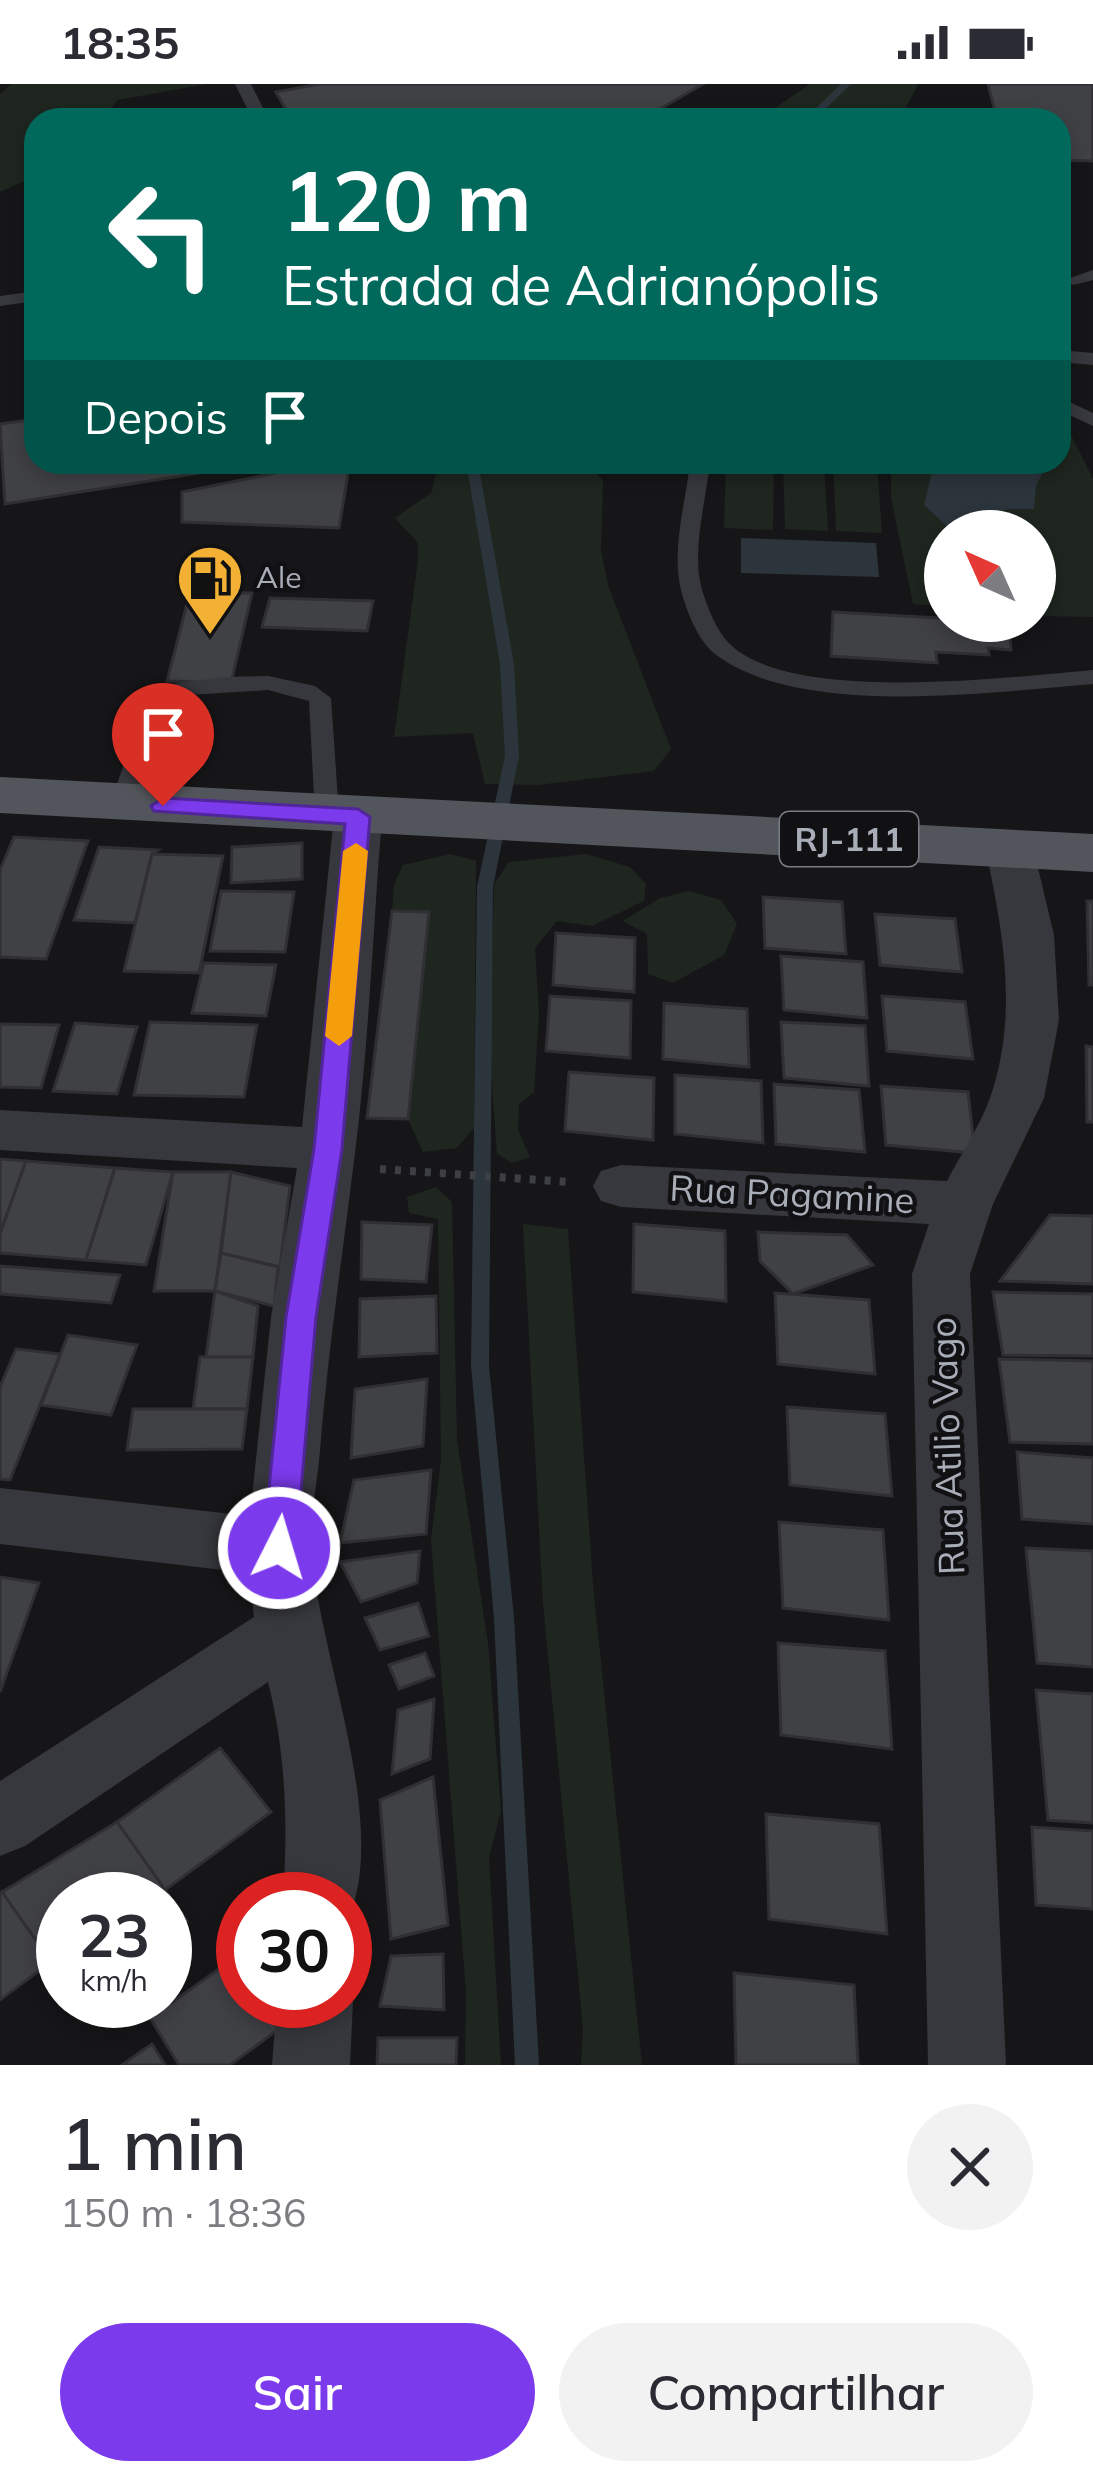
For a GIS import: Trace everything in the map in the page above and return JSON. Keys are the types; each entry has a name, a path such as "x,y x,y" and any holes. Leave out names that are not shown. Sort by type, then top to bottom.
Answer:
{"main road":[{"name":"RJ-111","path":"0,796 1093,853"}],"street":[{"path":"321,1872 311,1717 290,1631 279,1548 301,1317 351,1158 364,817"},
{"name":"Rua Atilio Vago","path":"967,2065 941,1274 964,1204 1017,1098 1033,1020 1029,935 1009,847"},
{"path":"0,1130 351,1158"},
{"name":"Rua Pagamine","path":"621,1186 964,1204"},
{"path":"0,1516 279,1548"},
{"path":"0,1822 290,1631"},
{"path":"311,2065 313,2028"}],"lane":[{"path":"1073,280 1093,275"},
{"path":"699,474 690,583 718,646 764,671 827,684 927,689 1093,677"},
{"path":"122,804 157,701 166,691 283,684 308,688 320,698 364,817"}],"path":[{"path":"351,1158 621,1186"}],"shaded area":[{"path":"11,84 206,84 118,100 111,108 24,108 24,181 0,192 0,94"},
{"path":"810,84 918,84 906,108 775,108"},
{"path":"1071,435 1093,479 1093,617 1056,616 1056,510 924,510 924,605 913,604 891,498 891,474 1071,474"},
{"path":"436,474 597,474 603,481 601,550 608,585 671,749 654,771 538,785 485,784 473,733 394,737 418,560 418,543 395,518 431,493"},
{"path":"726,474 774,474 773,530 724,528"},
{"path":"783,474 825,474 828,531 785,529"},
{"path":"834,474 878,474 882,533 836,531"},
{"path":"932,474 1042,474 1034,509 929,510 924,505"},
{"path":"741,538 876,543 879,577 741,573"},
{"path":"450,854 476,861 474,1128 457,1148 423,1152 408,1119 429,913 392,911 394,885 403,865"},
{"path":"586,854 630,867 646,884 644,901 592,926 557,921 535,948 539,1015 534,1092 519,1104 518,1130 530,1157 512,1163 497,1154 490,1058 494,884 509,862"},
{"path":"689,891 721,900 737,924 724,955 673,983 648,974 647,934 623,921 660,898"},
{"path":"436,1187 452,1202 457,1440 488,1643 501,1811 489,1857 501,2065 465,2065 466,1993 431,1540 441,1460 438,1219 409,1213 407,1197"},
{"path":"523,1224 568,1229 593,1584 642,2065 581,2065 583,2029 543,1603"}],"building":[{"path":"320,84 703,84 662,108 285,108 276,92"},
{"path":"988,84 1093,84 1093,161 1071,160 1071,108 994,108"},
{"path":"24,421 24,474 192,474 5,504 0,424"},
{"path":"271,474 348,474 339,528 182,522 182,492"},
{"name":"Ale","path":"190,592 252,593 231,683 167,681"},
{"name":"Ale","path":"270,598 373,601 367,631 262,627"},
{"path":"833,612 924,617 924,642 1010,642 1011,650 988,648 989,655 936,652 937,663 831,656"},
{"path":"14,837 88,841 46,959 0,957 0,870"},
{"path":"302,843 302,879 231,883 232,847"},
{"path":"99,847 158,850 152,854 135,923 74,920"},
{"path":"152,854 223,856 199,973 124,971"},
{"path":"221,891 294,892 285,952 210,951"},
{"path":"763,897 842,902 846,954 765,948"},
{"path":"1087,901 1093,901 1093,985 1089,985"},
{"path":"392,911 429,912 408,1119 367,1118"},
{"path":"875,914 955,919 962,972 880,965"},
{"path":"556,933 635,938 634,992 553,985"},
{"path":"781,956 863,962 867,1018 784,1010"},
{"path":"204,963 276,965 266,1016 192,1013"},
{"path":"550,996 631,1001 630,1058 546,1051"},
{"path":"882,996 965,1002 973,1059 887,1051"},
{"path":"664,1003 747,1009 749,1067 663,1059"},
{"path":"150,1022 257,1025 244,1097 134,1095"},
{"path":"781,1022 865,1026 869,1086 784,1078"},
{"path":"75,1023 137,1027 117,1094 53,1091"},
{"path":"0,1024 59,1025 41,1088 0,1087"},
{"path":"1086,1046 1093,1047 1093,1122 1087,1122"},
{"path":"569,1072 654,1078 653,1140 565,1131"},
{"path":"675,1075 761,1081 763,1143 675,1134"},
{"path":"774,1084 859,1090 865,1152 776,1144"},
{"path":"881,1086 968,1092 975,1153 886,1145"},
{"path":"0,1159 26,1161 0,1234"},
{"path":"26,1161 115,1168 86,1260 0,1253 0,1234"},
{"path":"115,1168 173,1172 146,1265 86,1260"},
{"path":"173,1172 231,1172 215,1291 154,1291"},
{"path":"231,1172 290,1186 280,1267 221,1253"},
{"path":"1050,1215 1093,1216 1093,1284 1000,1281"},
{"path":"362,1222 432,1225 426,1282 361,1279"},
{"path":"634,1224 725,1231 726,1301 633,1292"},
{"path":"758,1232 847,1235 873,1265 793,1294 760,1261"},
{"path":"221,1253 278,1267 274,1306 215,1291"},
{"path":"0,1266 120,1275 111,1303 0,1294"},
{"path":"215,1291 258,1306 253,1357 206,1358"},
{"path":"993,1292 1093,1294 1093,1356 1003,1355"},
{"path":"775,1293 869,1300 875,1374 778,1364"},
{"path":"436,1296 437,1353 359,1357 360,1299"},
{"path":"68,1335 137,1345 111,1415 41,1405"},
{"path":"16,1349 60,1354 10,1480 0,1479 0,1387"},
{"path":"200,1357 253,1357 247,1409 193,1409"},
{"path":"999,1359 1093,1361 1093,1444 1010,1442"},
{"path":"427,1379 423,1446 351,1458 355,1389"},
{"path":"787,1407 885,1414 892,1496 790,1485"},
{"path":"133,1409 247,1409 242,1449 127,1450"},
{"path":"1017,1452 1093,1458 1093,1524 1022,1519"},
{"path":"431,1470 426,1534 340,1543 354,1480"},
{"path":"779,1522 883,1530 889,1620 783,1608"},
{"path":"1026,1548 1093,1551 1093,1667 1037,1663"},
{"path":"420,1551 417,1583 361,1602 340,1562"},
{"path":"0,1577 39,1583 0,1692"},
{"path":"418,1603 429,1636 380,1650 365,1618"},
{"path":"778,1643 885,1651 892,1749 781,1735"},
{"path":"425,1653 434,1676 399,1689 389,1665"},
{"path":"1036,1690 1093,1694 1093,1823 1048,1820"},
{"path":"434,1699 430,1759 392,1774 398,1710"},
{"path":"220,1748 271,1812 189,1872 152,1872 117,1822"},
{"path":"433,1777 448,1925 391,1939 380,1800"},
{"path":"766,1814 879,1824 887,1934 769,1919"},
{"path":"117,1822 152,1872 36,1872 36,1942 2,1892"},
{"path":"1032,1827 1093,1831 1093,1909 1036,1905"},
{"path":"0,1894 36,1941 36,1973 0,2000"},
{"path":"443,1954 444,2010 380,2006 391,1956"},
{"path":"216,1971 216,2028 280,2028 230,2065 179,2065 156,2028 192,2028 192,1988"},
{"path":"734,1973 854,1985 858,2065 736,2065"},
{"path":"378,2038 457,2038 456,2065 377,2065"},
{"path":"152,2044 165,2065 122,2065"}],"waterway":[{"path":"821,108 846,84"},
{"path":"474,474 507,664 512,756 485,887 480,1366 504,1618 527,2065"}],"slow traffic":[{"path":"339,1036 356,851"}],"place":[{"name":"Ale","path":"210,637"}],"route":[{"path":"163,806 358,817 328,1149 301,1317 279,1548"}]}
